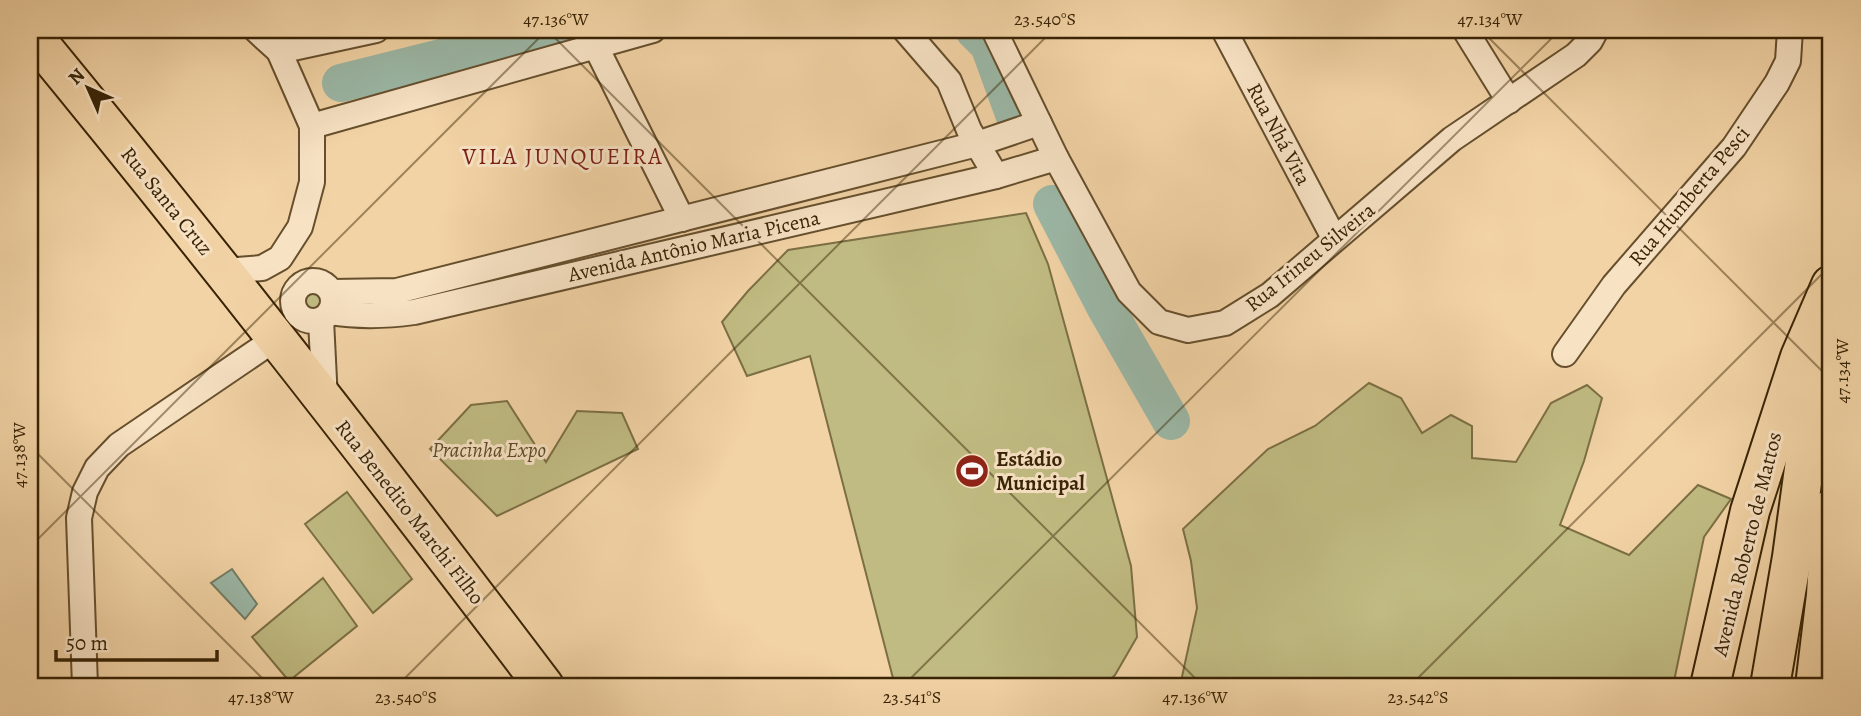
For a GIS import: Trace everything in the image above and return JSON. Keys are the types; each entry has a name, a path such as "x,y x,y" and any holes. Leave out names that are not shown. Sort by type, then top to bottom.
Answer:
{"main road":[{"name":"Rua Santa Cruz","path":"30,32 224,271 275,339"},
{"name":"Avenida Roberto de Mattos","path":"1710,686 1750,511 1800,357 1831,285"},
{"name":"Rua Benedito Marchi Filho","path":"275,339 544,686"},
{"path":"1770,686 1792,557 1814,395 1831,340"},
{"path":"1815,686 1826,595 1831,509"}],"street":[{"path":"224,271 262,268 280,258 300,227 312,182 312,126 279,51 256,30"},
{"path":"279,51 376,30"},
{"path":"312,126 653,30"},
{"path":"905,30 949,81 961,112 996,176"},
{"name":"Rua Irineu Silveira","path":"994,30 1056,158 1129,292 1159,322 1188,330 1226,323 1270,295 1452,139 1576,55 1590,41 1596,30"},
{"name":"Rua Nhá Vita","path":"1224,30 1334,238"},
{"path":"1465,30 1509,101"},
{"name":"Rua Humberta Pesci","path":"1565,354 1614,285 1734,147 1777,83 1788,61 1790,30"},
{"path":"595,45 682,219"},
{"name":"Avenida Antônio Maria Picena","path":"328,308 977,144 1039,122"},
{"name":"Avenida Antônio Maria Picena","path":"328,308 362,317 414,312 996,176 1056,158"},
{"path":"280,258 300,286"},
{"path":"325,401 328,308 325,284 315,281 300,286 294,297 298,314 309,321 328,308"},
{"path":"85,686 79,518 85,492 97,468 119,445 275,339"}],"green space":[{"name":"Estádio Municipal","path":"1026,213 1048,264 1131,566 1137,637 1115,675 1103,686 895,686 810,356 747,376 722,322 788,250"},
{"path":"308,286 320,287 329,296 317,317 304,315 298,307 299,295"},
{"path":"1369,383 1401,398 1422,433 1451,415 1472,426 1472,458 1516,462 1551,403 1587,385 1602,398 1584,461 1560,525 1629,555 1698,485 1731,499 1704,537 1673,686 1180,686 1197,608 1191,561 1183,529 1268,449 1315,426"},
{"name":"Pracinha Expo","path":"507,401 546,462 577,411 622,413 638,449 497,516 430,449 471,405"},
{"path":"347,492 412,579 373,613 305,524"},
{"path":"323,578 357,626 289,681 252,637"}],"shaded area":[{"path":"232,569 257,604 245,619 211,583"}],"waterway":[{"path":"341,83 554,30"},
{"path":"974,30 989,45 1017,122"},
{"path":"1052,204 1106,308 1171,421"}],"place":[{"name":"Estádio Municipal","path":"972,471"}],"district":[{"name":"VILA JUNQUEIRA","path":"563,156"}]}
